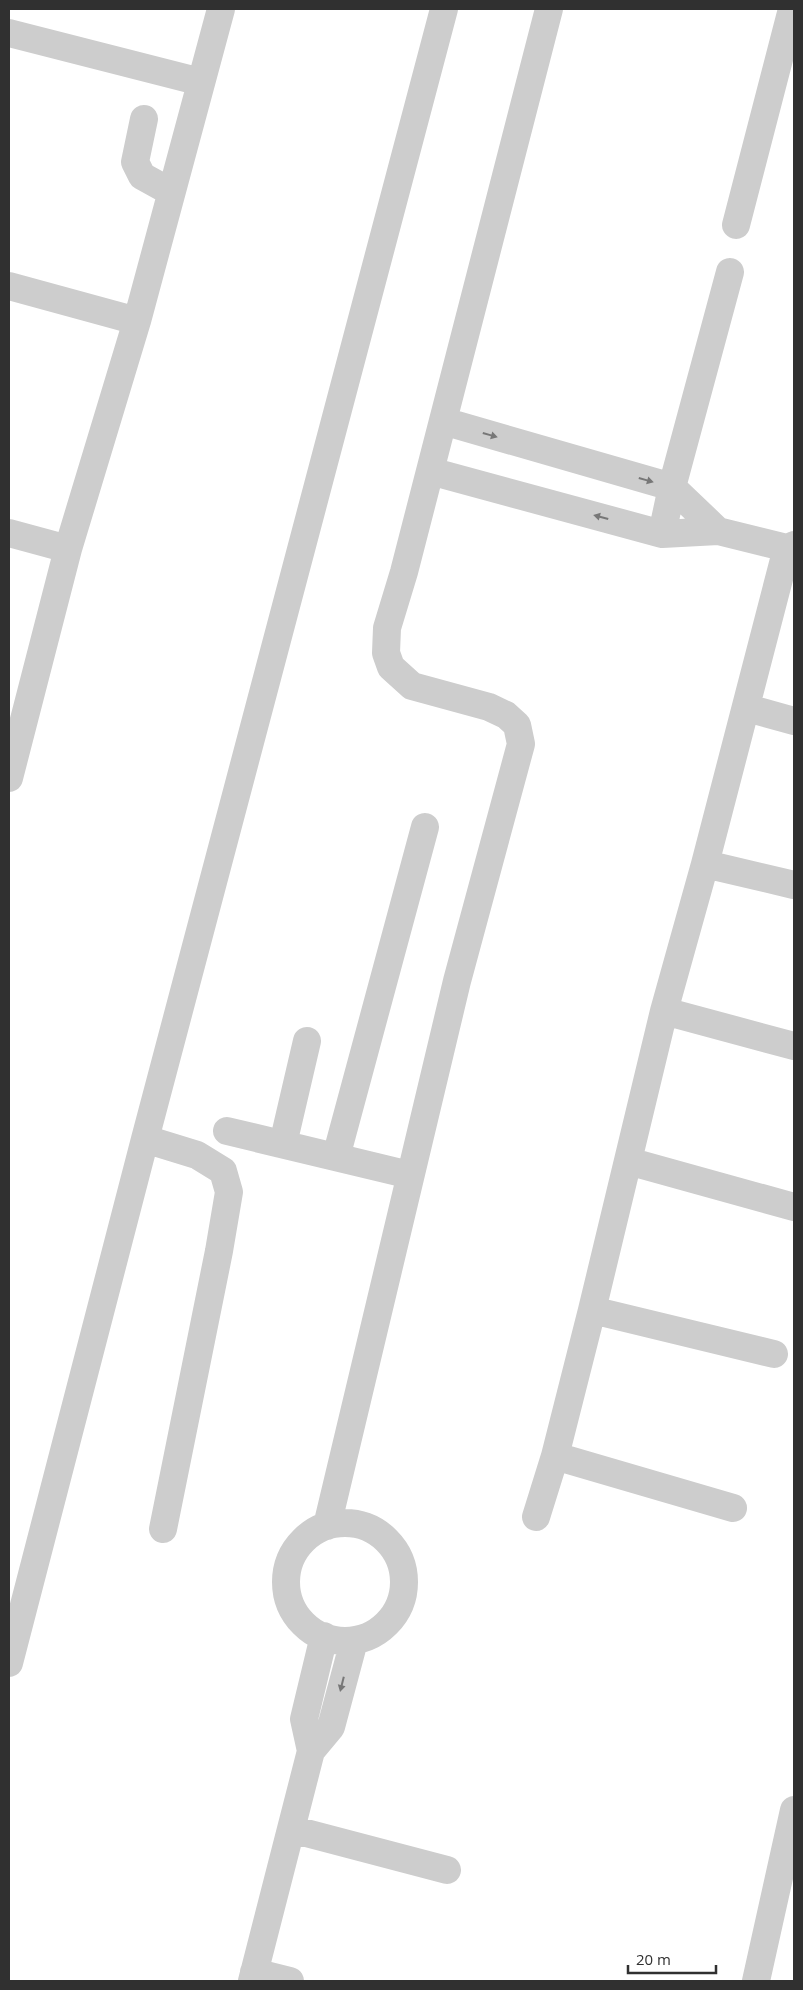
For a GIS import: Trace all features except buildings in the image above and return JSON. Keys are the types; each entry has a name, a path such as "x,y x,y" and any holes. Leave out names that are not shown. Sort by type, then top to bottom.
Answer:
{"street":[{"path":"9,778 68,549 137,321 221,9"},
{"path":"9,1664 145,1139 444,9"},
{"path":"327,1526 457,981 521,744 517,725 506,715 489,707 412,686 392,667 386,653 387,628 404,572 549,9"},
{"path":"736,225 792,9"},
{"path":"9,34 201,82"},
{"path":"144,119 135,162 142,176 171,192"},
{"path":"662,534 672,487 730,272"},
{"path":"9,286 137,321"},
{"path":"443,421 672,487 718,531 789,559 664,1011 592,1310 536,1517"},
{"path":"430,471 662,534 718,531"},
{"path":"9,533 68,549"},
{"path":"747,708 794,721"},
{"path":"336,1157 425,827"},
{"path":"706,864 794,885"},
{"path":"664,1011 794,1046"},
{"path":"283,1144 308,1041"},
{"path":"227,1131 410,1175"},
{"path":"145,1139 197,1155 224,1171 229,1192 164,1529"},
{"path":"628,1161 794,1207"},
{"path":"592,1310 774,1354"},
{"path":"554,1456 733,1508"},
{"path":"346,1523 366,1527 382,1536 395,1551 403,1569 404,1588 399,1607 388,1623 372,1635 354,1641 334,1640 324,1636 316,1634 301,1621 290,1605 286,1586 288,1566 296,1549 310,1535 327,1526 346,1523"},
{"path":"311,1751 304,1719 324,1636"},
{"path":"290,1981 253,1977 311,1751 331,1728 354,1641"},
{"path":"756,1981 794,1810"},
{"path":"291,1829 447,1870"}]}
